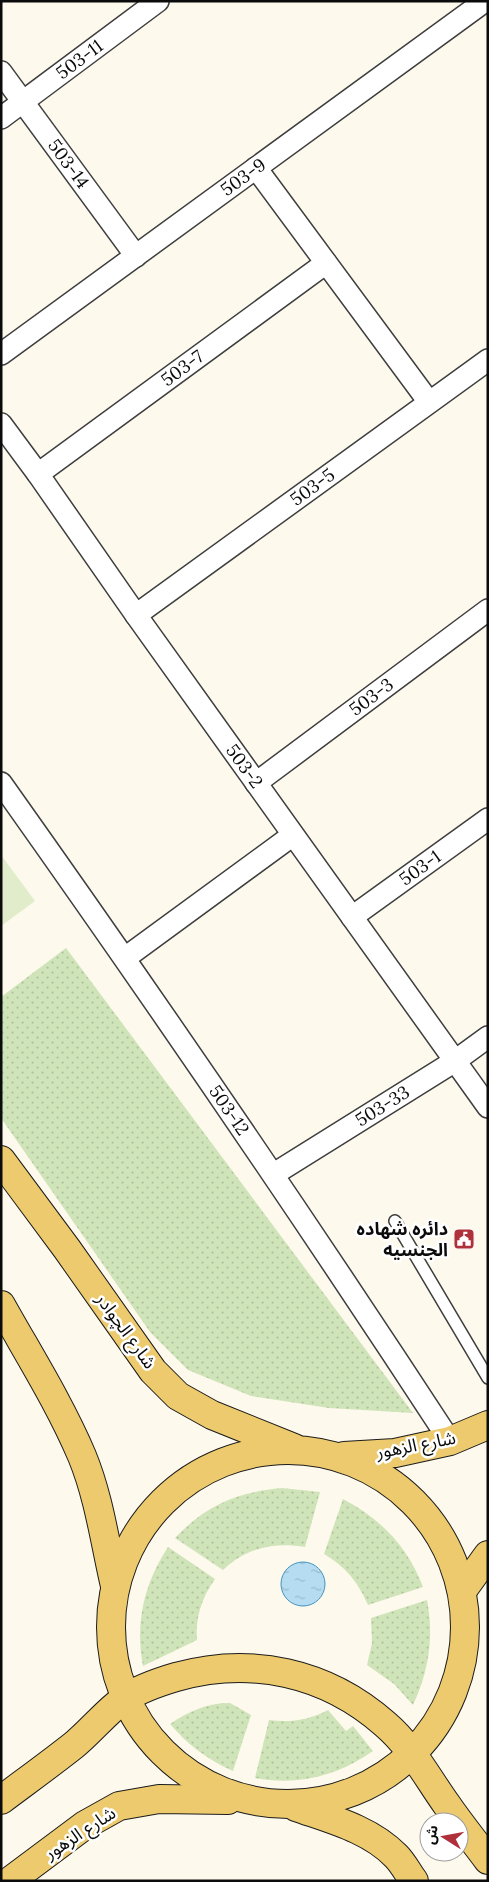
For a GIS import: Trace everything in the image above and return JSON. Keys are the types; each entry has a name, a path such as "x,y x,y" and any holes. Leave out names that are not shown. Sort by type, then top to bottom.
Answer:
{"main road":[{"name":"شارع الچوادر","path":"1,1160 67,1249 153,1371 178,1396 212,1415 295,1448"},
{"path":"1,1305 67,1423 83,1458 92,1487 115,1586"},
{"name":"شارع الزهور","path":"341,1456 395,1453 450,1441 488,1425"},
{"path":"292,1806 336,1799 377,1782 413,1754 447,1706 464,1650 462,1591 447,1546 420,1507 384,1476 341,1456 295,1448 235,1457 180,1484 139,1529 115,1586 110,1624 113,1662 125,1699 154,1745 196,1780 247,1801 292,1806 344,1824 377,1840 397,1856 414,1881"},
{"path":"462,1591 488,1556"},
{"path":"1,1800 74,1744 125,1699 161,1681 200,1671 240,1667 279,1671 318,1682 353,1700 386,1724 413,1754 447,1805 488,1860"},
{"name":"شارع الزهور","path":"10,1881 85,1825 119,1806 159,1798 247,1801"}],"street":[{"name":"503-11","path":"1,118 158,1"},
{"name":"503-9","path":"1,354 485,1"},
{"name":"503-14","path":"1,72 136,256"},
{"path":"256,168 429,402"},
{"name":"503-7","path":"38,474 326,263"},
{"name":"503-5","path":"136,615 488,360"},
{"name":"503-2","path":"1,424 488,1107"},
{"name":"503-3","path":"256,783 488,610"},
{"name":"503-12","path":"1,783 274,1174 450,1441"},
{"name":"503-1","path":"352,917 488,819"},
{"path":"125,958 293,835"},
{"name":"503-33","path":"274,1174 454,1061 488,1037"}],"lane":[{"path":"395,1221 488,1378"}],"green space":[{"path":"1,855 35,901 1,926"},
{"path":"66,948 413,1413 329,1408 251,1396 188,1370 150,1332 1,1118 1,997"},
{"path":"282,1488 320,1492 305,1547 282,1545 261,1548 241,1556 223,1570 175,1538 199,1517 224,1502 251,1493"},
{"path":"343,1499 381,1525 392,1536 410,1559 423,1587 368,1605 360,1589 350,1576 339,1564 324,1554"},
{"path":"168,1547 215,1579 206,1593 200,1608 197,1640 143,1666 140,1634 147,1589"},
{"path":"427,1600 430,1627 429,1654 423,1679 413,1705 394,1684 367,1665 372,1643 371,1618"},
{"path":"230,1703 251,1715 233,1771 199,1751 170,1724 198,1709 214,1704"},
{"path":"328,1710 346,1731 353,1726 373,1751 346,1767 317,1777 286,1781 255,1778 269,1720 299,1720"}],"water":[{"path":"307,1562 319,1568 324,1575 324,1593 319,1600 312,1605 299,1606 291,1603 284,1596 281,1580 284,1572 291,1565"}],"place":[{"name":"دائره شهاده الجنسيه","path":"464,1239"}]}
